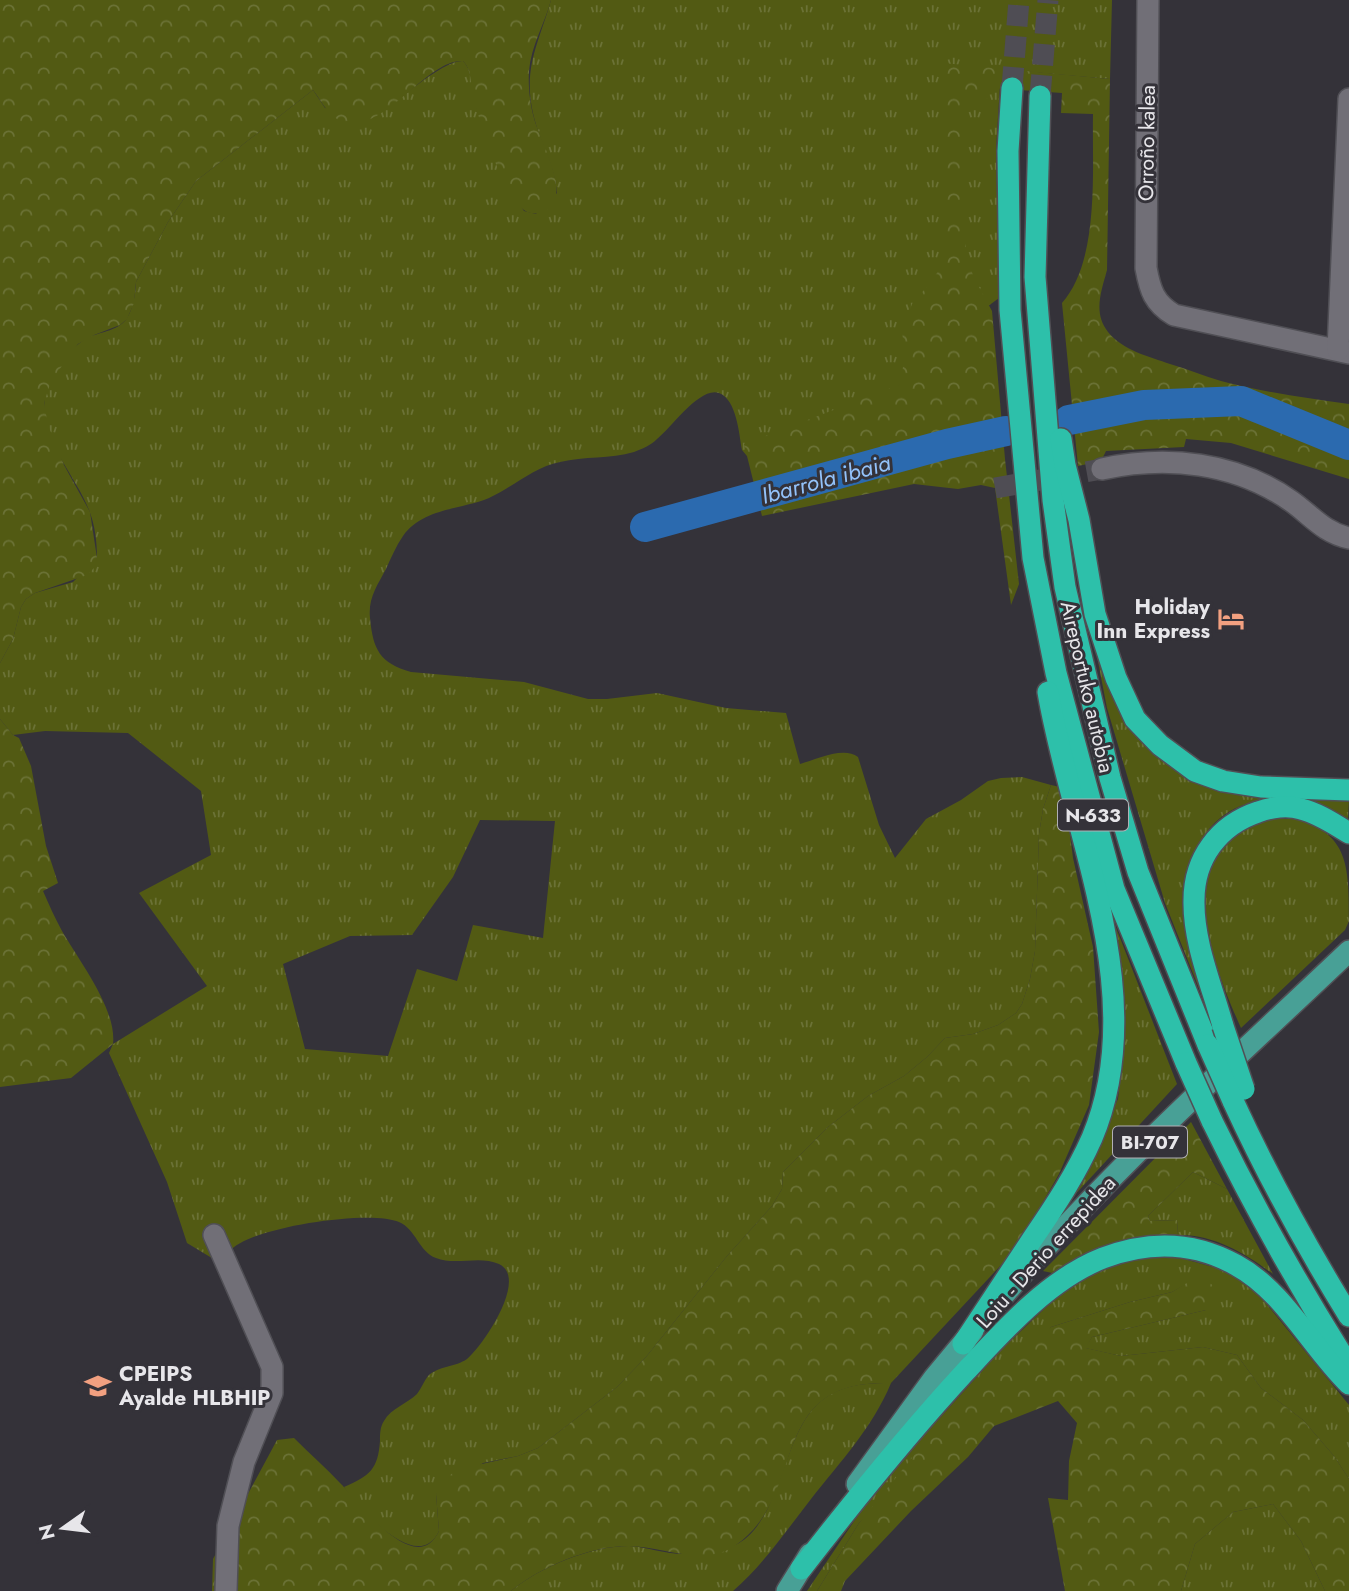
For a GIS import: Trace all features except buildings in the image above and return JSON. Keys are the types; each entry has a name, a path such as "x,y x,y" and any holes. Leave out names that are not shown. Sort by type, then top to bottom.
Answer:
{"highway":[{"name":"Aireportuko autobia","path":"1012,88 1008,151 1010,310 1033,558 1056,673 1114,889 1186,1063 1238,1175 1349,1366"},
{"name":"Aireportuko autobia","path":"1040,96 1035,277 1053,500 1065,587 1110,778 1138,872 1208,1045 1239,1095 1254,1146 1349,1316"},
{"path":"1035,277 1065,466 1079,520 1095,614 1116,678 1135,719 1160,745 1195,771 1223,781 1261,787 1349,790"},
{"path":"962,1344 1072,1179 1093,1136 1104,1100 1111,1059 1114,1020 1112,976 1092,878 1055,729 1040,642 1033,558"},
{"path":"1239,1095 1199,943 1194,901 1197,871 1208,848 1224,829 1243,817 1267,809 1299,808 1349,833"},
{"path":"801,1569 931,1408 995,1340 1031,1304 1073,1274 1101,1259 1140,1247 1179,1245 1210,1252 1238,1266 1265,1287 1349,1384"}],"main road":[{"name":"Loiu - Derio errepidea","path":"787,1591 862,1477 934,1378 1002,1297 1163,1128 1349,951"}],"street":[{"name":"Orroño kalea","path":"1148,0 1146,268 1154,298 1162,308 1174,315 1343,352"},
{"path":"1343,352 1349,99"},
{"path":"1102,469 1172,461 1213,467 1255,480 1292,502 1319,526 1349,538"},
{"path":"214,1235 272,1367 272,1393 244,1462 228,1526 226,1591"}],"green space":[{"path":"0,0 551,0 532,53 529,83 534,118 553,170 556,197 551,207 540,213 527,212 517,203 492,154 474,101 468,69 463,61 433,72 385,111 368,120 352,124 333,116 313,90 196,181 168,222 136,282 134,303 127,319 120,325 78,344 51,381 44,403 48,425 64,465 90,512 97,558 95,567 87,575 35,593 26,599 21,607 13,639 0,663"},
{"path":"551,0 1112,0 1110,79 1001,69 996,149 999,298 976,315 835,444 747,456 742,450 736,418 730,403 719,393 711,393 686,409 663,434 640,450 550,465 489,498 431,515 411,527 403,536 374,592 370,604 370,618 373,639 380,654 392,664 411,672 524,682 588,699 657,693 726,708 786,713 800,764 837,753 858,757 879,825 895,858 926,819 988,781 1022,777 1051,785 1039,834 1035,951 1030,979 1022,1004 1016,1013 998,1025 973,1034 945,1038 904,1076 868,1096 828,1127 783,1172 782,1189 772,1206 727,1256 646,1357 617,1387 538,1448 518,1456 483,1463 436,1494 439,1531 430,1543 417,1546 389,1534 362,1509 344,1487 366,1475 375,1465 381,1428 387,1417 417,1394 432,1373 467,1359 483,1341 506,1297 509,1283 507,1272 491,1261 451,1261 436,1258 425,1251 405,1225 384,1219 338,1219 260,1235 242,1242 230,1251 225,1266 187,1243 167,1182 109,1053 113,1044 207,986 139,893 211,855 201,791 128,733 45,731 13,735 0,719 0,663 13,639 21,607 26,599 35,593 73,582 97,558 89,510 52,441 47,426 44,411 47,388 56,371 75,347 89,337 120,325 127,318 134,300 136,282 168,222 196,181 313,90 325,108 375,116 443,67 463,61 471,78 478,112 497,164 524,211 536,214 557,193 551,165 535,121 530,87 533,59","holes":["480,820 555,821 543,938 473,925 457,981 417,969 388,1056 305,1049 283,964 350,936 412,935 453,877"]},
{"path":"943,63 1110,79 1107,270 1100,302 1103,325 1114,338 1128,348 1215,379 1269,392 1349,404 1349,479 1231,443 1186,439 1184,447 1106,451 1101,461 1078,466 1062,303 1074,285 1083,263 1088,239 1093,187 1093,114 1061,113 1062,93 991,88 987,99 960,99 964,239 973,276 992,311 1019,584 1011,605 995,488 981,485 958,489 914,484 762,516 744,444 899,385 905,358 902,331 912,304 946,260"},
{"path":"1094,641 1119,703 1192,776 1349,799 1348,819 1303,802 1258,801 1237,808 1219,819 1204,837 1187,876 1186,902 1192,947 1206,1006 1165,903 1107,708"},
{"path":"0,719 13,735 19,738 31,766 46,846 58,883 43,891 62,931 103,1001 113,1030 113,1044 71,1078 0,1087"},
{"path":"1051,785 1064,788 1073,858 1093,947 1099,1032 1089,1105 1059,1174 1016,1249 891,1383 851,1387 824,1399 806,1419 774,1497 759,1523 736,1545 724,1552 697,1555 641,1547 613,1547 582,1554 551,1566 511,1591 212,1591 213,1559 277,1440 294,1438 388,1533 417,1547 429,1544 439,1531 436,1494 441,1481 459,1469 518,1456 538,1448 617,1387 646,1357 727,1256 772,1206 782,1189 783,1172 828,1127 868,1096 904,1076 945,1038 973,1034 998,1025 1016,1013 1022,1004 1030,979 1035,951 1039,834"},
{"path":"1295,819 1313,825 1336,843 1346,869 1349,921 1345,930 1241,1028 1213,954 1207,926 1205,899 1209,874 1219,852 1241,832 1267,820"},
{"path":"1106,902 1177,1084 1059,1212 1118,1099 1124,1047 1122,983"},
{"path":"1191,1122 1227,1189 1193,1172 1148,1216 1150,1221 1177,1220 1178,1235 1150,1235 1099,1247 1057,1274 1043,1271"},
{"path":"1193,1172 1227,1189 1273,1274 1216,1241 1178,1235 1177,1220 1150,1221 1148,1216"},
{"path":"1148,1255 1184,1259 1228,1271 1260,1296 1349,1405 1349,1479 1334,1456 1303,1420 1261,1388 1237,1355 1203,1347 1121,1356 1085,1348 1092,1337 1206,1310 1201,1276 1172,1292 1051,1327 859,1523 817,1591 807,1591 875,1490 999,1352 1067,1287 1102,1267"},
{"path":"1200,1275 1223,1294 1206,1310 1092,1337 1086,1348 1121,1356 1203,1347 1237,1355 1261,1388 1303,1420 1334,1456 1349,1479 1349,1591 1325,1591 1301,1541 1273,1504 1233,1512 1195,1544 1181,1591 1065,1591 1048,1498 1068,1500 1069,1461 1077,1423 1058,1401 994,1426 968,1457 911,1511 845,1581 841,1591 817,1591 859,1523 924,1443 998,1363 1051,1327 1172,1292"},
{"path":"891,1383 884,1399 855,1444 764,1559 733,1591 511,1591 551,1566 599,1550 629,1546 687,1554 737,1544 753,1532 764,1516 796,1437 806,1418 819,1403 836,1392 860,1385"},
{"path":"1273,1504 1301,1541 1325,1591 1181,1591 1195,1544 1233,1512"}],"waterway":[{"name":"Ibarrola ibaia","path":"1069,420 1144,405 1241,401 1349,445"},
{"name":"Ibarrola ibaia","path":"645,527 947,444 1006,431"}],"tunnel":[{"path":"1012,88 1019,0"},
{"path":"1040,96 1048,0"},
{"path":"995,488 1102,469"}],"place":[{"name":"Holiday Inn Express","path":"1231,619"},
{"name":"CPEIPS Ayalde HLBHIP","path":"98,1386"}]}
